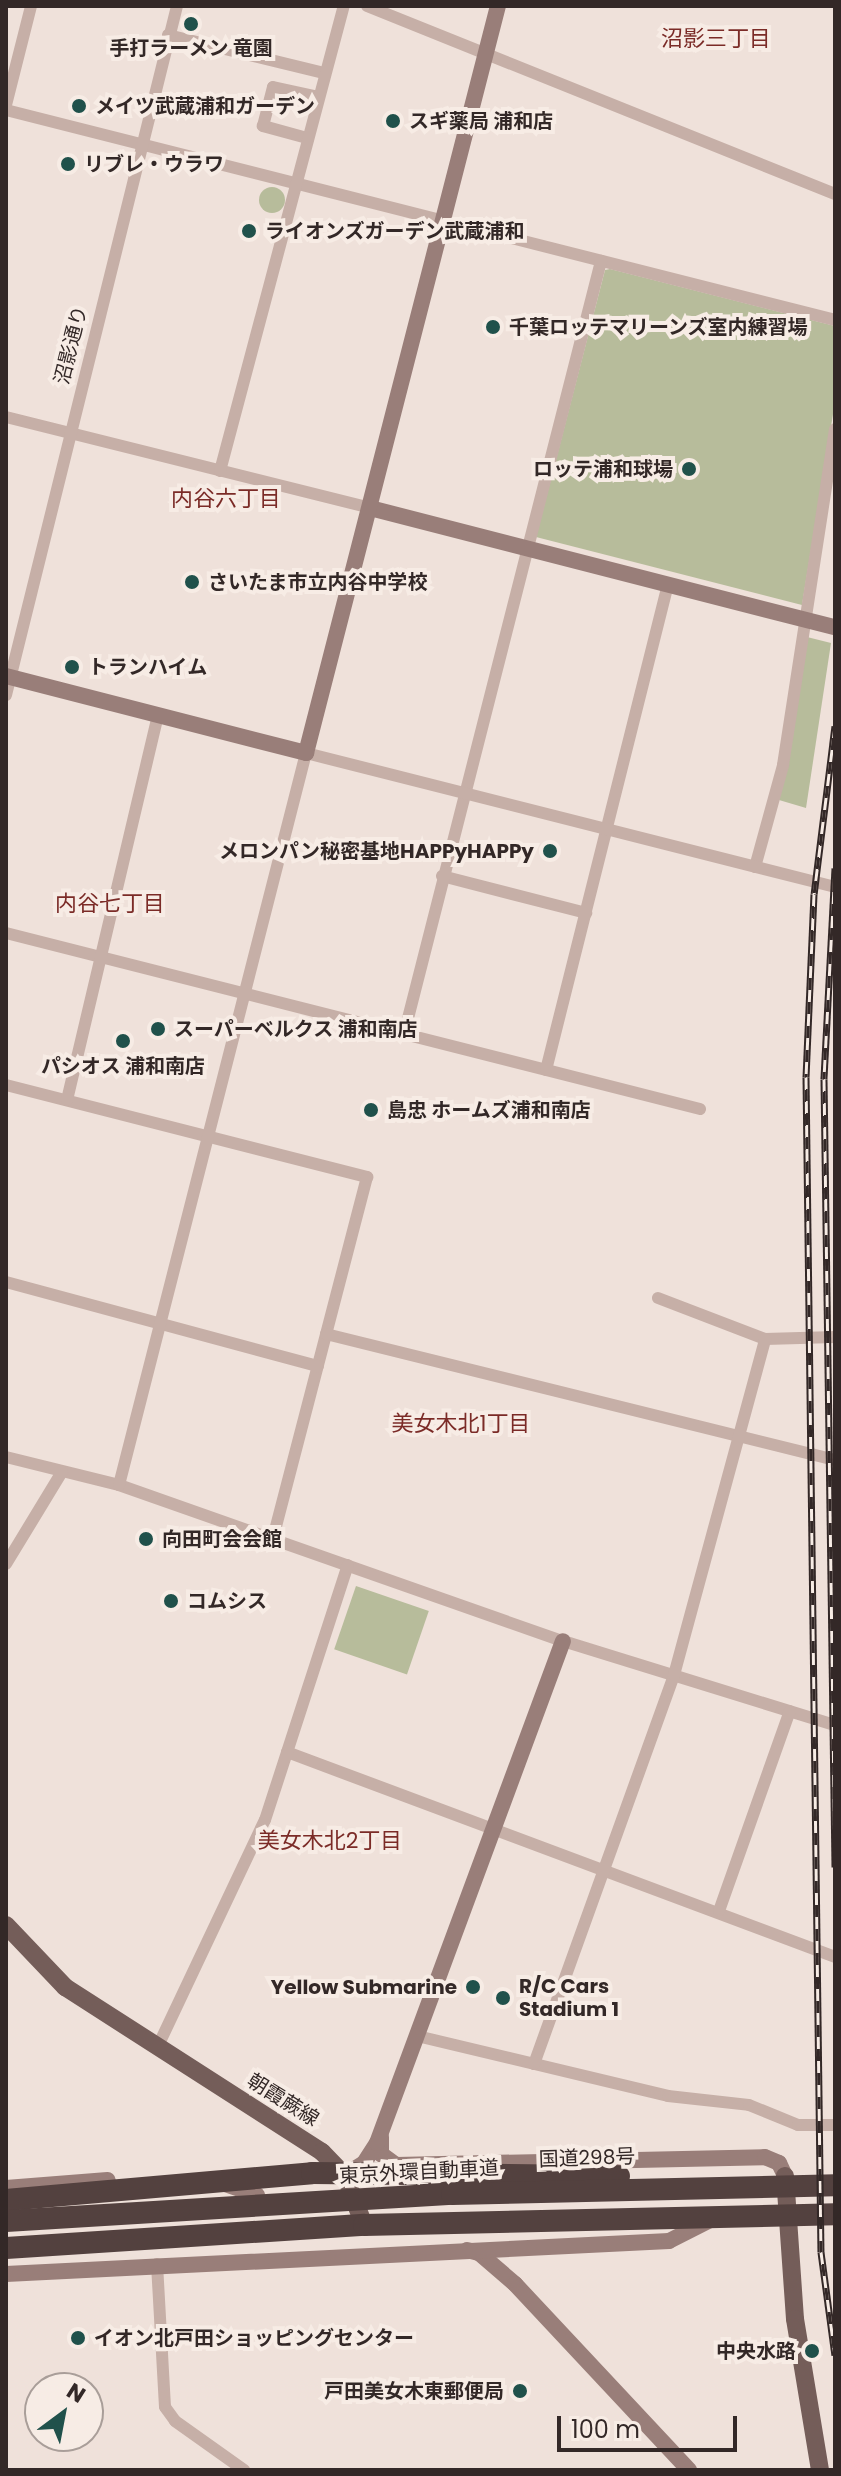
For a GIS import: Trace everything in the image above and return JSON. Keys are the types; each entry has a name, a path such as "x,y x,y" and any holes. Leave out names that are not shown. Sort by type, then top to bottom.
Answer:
{"highway":[{"path":"6,2200 312,2173 589,2175 808,2185"},
{"name":"国道298号","path":"6,2211 257,2195 348,2183 424,2186 835,2177"},
{"name":"東京外環自動車道","path":"6,2221 452,2194 835,2185"},
{"path":"6,2238 688,2207 835,2206"},
{"path":"6,2258 456,2231 688,2207"},
{"path":"6,2248 364,2225 835,2214"}],"main road":[{"name":"朝霞蕨線","path":"6,1925 53,1978 312,2144 348,2183 364,2225"},
{"path":"785,2176 795,2319 820,2470"}],"street":[{"path":"31,6 12,60 6,108 835,320"},
{"name":"沼影通り","path":"6,695 177,6"},
{"path":"220,471 344,6"},
{"path":"367,6 835,194"},
{"path":"119,1485 498,6"},
{"path":"168,35 324,73"},
{"path":"307,138 263,126 273,87 318,97"},
{"path":"404,1034 601,261"},
{"path":"6,417 835,627"},
{"path":"755,867 783,765 835,429"},
{"path":"546,1070 668,586"},
{"path":"9,676 835,887"},
{"path":"67,1100 158,715"},
{"path":"442,876 586,913"},
{"path":"6,933 700,1109"},
{"path":"6,1085 209,1134 367,1177 273,1539"},
{"path":"6,1282 318,1366"},
{"path":"658,1298 765,1339 835,1337"},
{"path":"326,1334 713,1433 740,1435 835,1460"},
{"path":"534,2064 674,1675 765,1339"},
{"path":"6,1457 119,1485 563,1641 835,1725"},
{"path":"6,1564 62,1472"},
{"path":"153,2043 265,1820 348,1565"},
{"path":"563,1641 379,2147 387,2161 765,2157 779,2163 785,2176"},
{"path":"719,1911 790,1711"},
{"path":"287,1752 719,1911 835,1957"},
{"path":"417,2036 668,2096 749,2105 798,2125 835,2125"},
{"path":"348,2183 364,2163 384,2127"},
{"path":"424,2186 452,2162"},
{"path":"6,2188 196,2174 257,2195"},
{"path":"6,2274 157,2264 669,2241 719,2216"},
{"path":"515,2284 510,2274 524,2247"},
{"path":"463,2249 479,2253 515,2284 689,2470"},
{"path":"157,2264 165,2407 175,2421 244,2470"}],"green space":[{"path":"272,187 281,191 285,200 281,209 272,213 263,209 259,200 263,191"},
{"name":"ロッテ浦和球場","path":"605,270 835,326 835,402 802,605 536,537"},
{"path":"807,637 831,643 806,808 779,800"},
{"path":"356,1586 429,1611 407,1674 334,1649"}],"railway":[{"path":"835,726 814,894 806,1077 821,2252 835,2355"},
{"path":"835,868 824,1079 835,1867"}],"place":[{"name":"手打ラーメン 竜園","path":"191,24"},
{"name":"メイツ武蔵浦和ガーデン","path":"79,106"},
{"name":"スギ薬局 浦和店","path":"393,121"},
{"name":"リブレ・ウラワ","path":"68,164"},
{"name":"ライオンズガーデン武蔵浦和","path":"249,231"},
{"name":"千葉ロッテマリーンズ室内練習場","path":"493,327"},
{"name":"ロッテ浦和球場","path":"689,469"},
{"name":"さいたま市立内谷中学校","path":"192,582"},
{"name":"トランハイム","path":"72,667"},
{"name":"メロンパン秘密基地HAPPyHAPPy","path":"550,851"},
{"name":"スーパーベルクス 浦和南店","path":"158,1029"},
{"name":"パシオス 浦和南店","path":"123,1041"},
{"name":"島忠 ホームズ浦和南店","path":"371,1110"},
{"name":"向田町会会館","path":"146,1539"},
{"name":"コムシス","path":"171,1601"},
{"name":"Yellow Submarine","path":"473,1987"},
{"name":"R/C Cars Stadium 1","path":"503,1998"},
{"name":"イオン北戸田ショッピングセンター","path":"78,2338"},
{"name":"中央水路","path":"812,2351"},
{"name":"戸田美女木東郵便局","path":"520,2391"}],"district":[{"name":"沼影三丁目","path":"716,39"},
{"name":"内谷六丁目","path":"226,499"},
{"name":"内谷七丁目","path":"110,904"},
{"name":"美女木北1丁目","path":"461,1424"},
{"name":"美女木北2丁目","path":"330,1841"}]}
